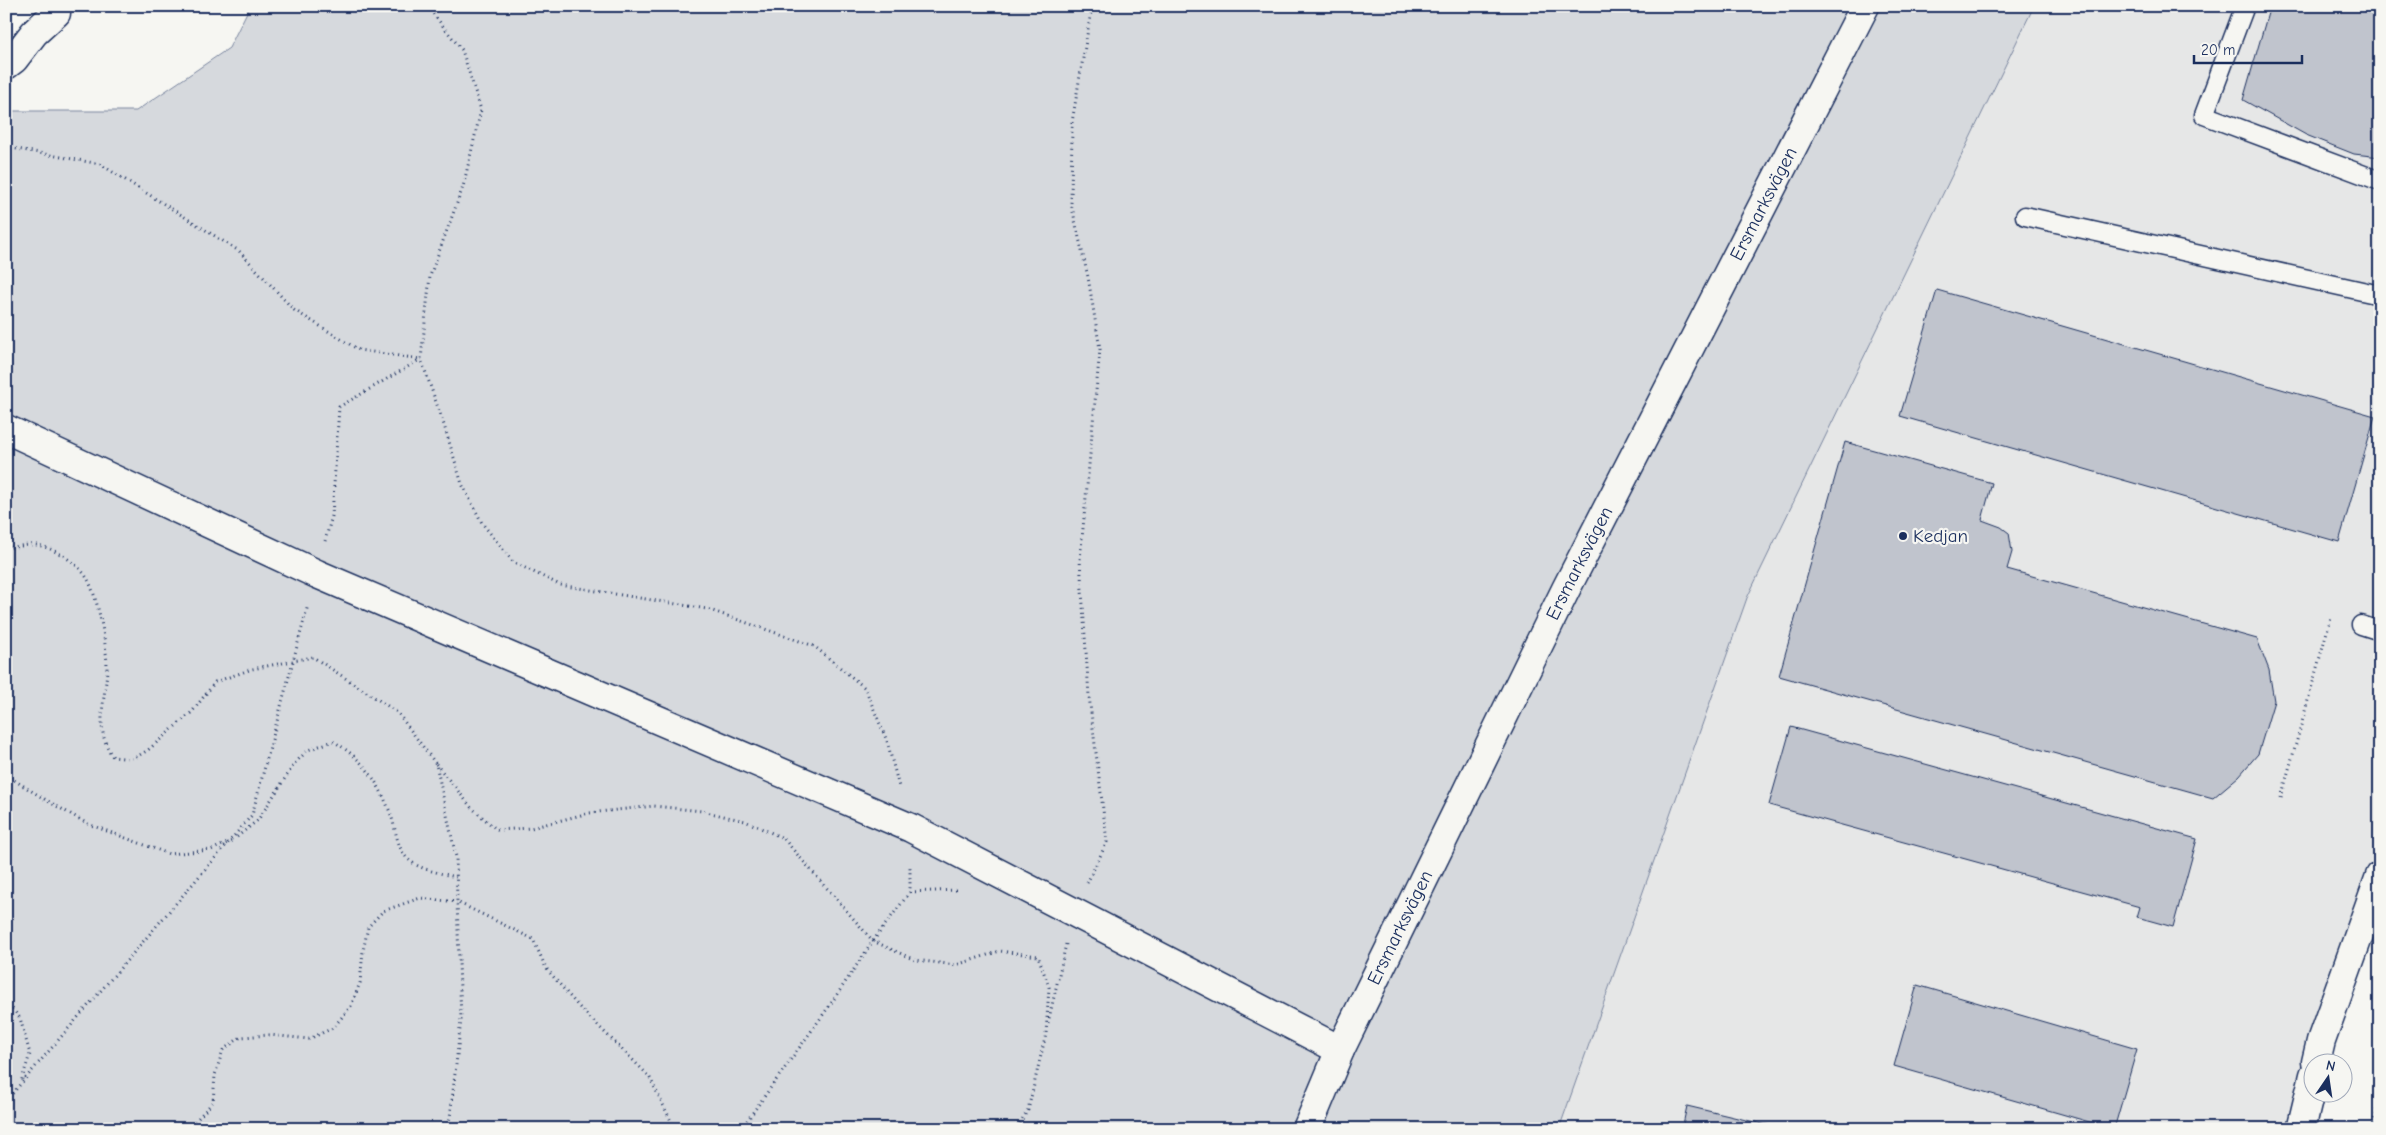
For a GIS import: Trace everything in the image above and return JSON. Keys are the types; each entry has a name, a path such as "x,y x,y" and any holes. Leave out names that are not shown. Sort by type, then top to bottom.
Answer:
{"street":[{"path":"6,65 14,59 34,33 56,13 56,6"},
{"name":"Ersmarksvägen","path":"1307,1129 1340,1050 1566,589 1865,6"},
{"path":"6,429 317,574 910,828 1340,1050"},
{"path":"2318,1052 2380,876"},
{"path":"2301,1129 2308,1102"}],"lane":[{"path":"2245,6 2204,115 2380,181"},
{"path":"2025,216 2380,295"},
{"path":"2361,625 2380,631"}],"path":[{"path":"427,6 462,50 480,110 463,187 430,276 421,360 462,484 482,523 513,562 560,585 707,609 814,646 865,688 887,741 910,828 910,892 872,940 830,1005 741,1129"},
{"path":"1016,1129 1028,1110 1074,912 1107,842 1089,696 1080,560 1100,349 1088,277 1071,203 1072,122 1092,6"},
{"path":"6,147 100,164 239,251 294,310 359,350 421,360"},
{"path":"6,1101 233,840 252,815 332,516 340,407 421,360"},
{"path":"6,548 36,545 63,554 87,577 99,612 107,668 101,705 102,732 105,746 112,757 133,759 148,750 192,712 215,682 252,669 313,657 397,712 471,807 497,830 531,828 589,813 654,806 702,811 745,821 783,838 872,940 914,960 956,965 1000,952 1038,956 1049,987 1046,1034"},
{"path":"2281,798 2331,617"},
{"path":"6,774 88,824 170,854 211,850 233,840 258,820 295,763 308,750 333,741 353,753 371,774 391,815 399,844 407,858 428,869 457,877"},
{"path":"436,764 456,857 461,1020 450,1118 446,1129"},
{"path":"910,892 959,890"},
{"path":"188,1129 213,1102 216,1075 223,1050 241,1037 269,1035 309,1039 333,1028 351,1006 360,982 362,951 368,927 383,911 420,898 457,902 533,939 546,968 578,1006 649,1076 675,1129"},
{"path":"6,1001 20,1018 30,1054 20,1085"},
{"path":"2372,1129 2380,1094"}],"shaded area":[{"path":"250,6 2034,6 1747,598 1559,1129 6,1129 6,111 136,111 229,48"},
{"path":"2034,6 2380,6 2380,876 2325,1052 2304,1052 2304,1102 2309,1102 2301,1129 1559,1129 1747,598"}],"building":[{"path":"2270,6 2380,6 2380,157 2354,154 2306,135 2243,100"},
{"path":"1937,290 2375,416 2339,542 1900,416"},
{"path":"1845,442 1992,483 1982,520 2001,527 2009,533 2012,552 2007,569 2257,639 2269,670 2274,701 2258,754 2239,776 2213,798 1779,676"},
{"path":"1791,727 2197,839 2173,927 2137,917 2140,907 1769,805"},
{"path":"1917,985 2137,1049 2114,1129 1894,1066"},
{"path":"1687,1106 1784,1129 1682,1129"}],"place":[{"name":"Kedjan","path":"1903,536"}]}
